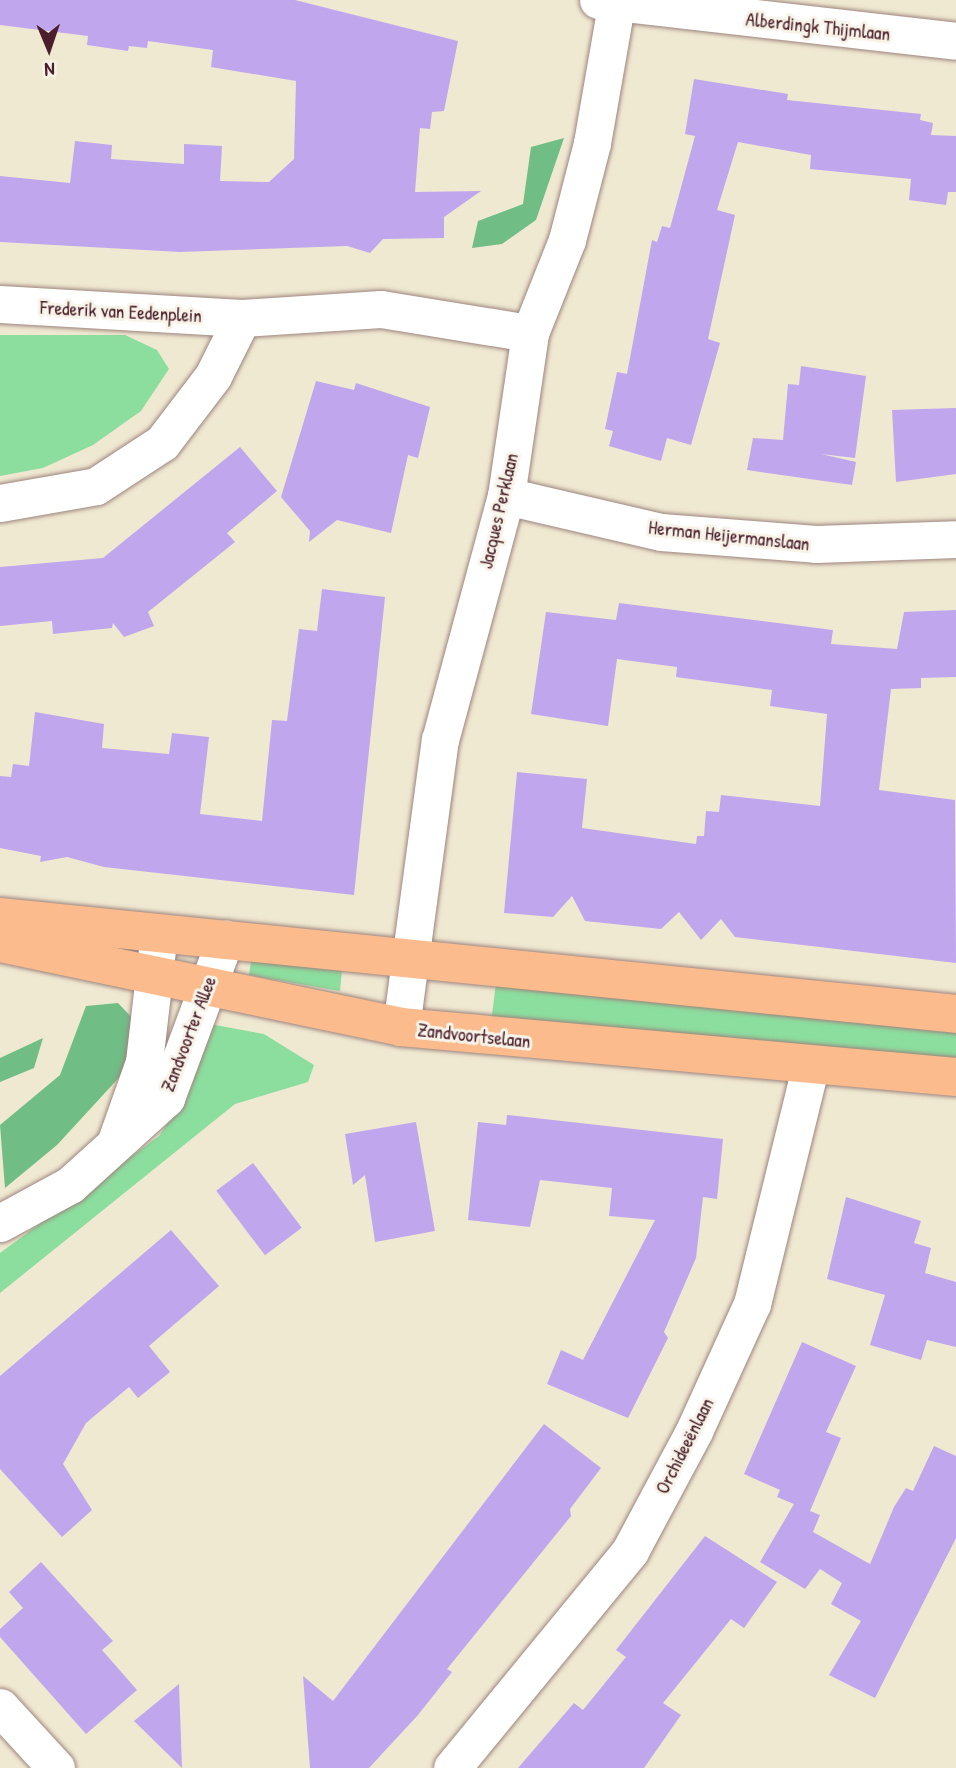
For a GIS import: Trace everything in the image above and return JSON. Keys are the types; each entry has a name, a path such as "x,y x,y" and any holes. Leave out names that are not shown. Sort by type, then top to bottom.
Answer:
{"main road":[{"path":"0,917 411,956 956,1014"},
{"name":"Zandvoortselaan","path":"0,943 401,1027 810,1068 956,1077"}],"street":[{"name":"Alberdingk Thijmlaan","path":"611,2 956,41"},
{"name":"Jacques Perklaan","path":"401,1027 440,740 506,496 530,333 567,240 611,2"},
{"name":"Frederik van Eedenplein","path":"0,304 242,318 381,309 530,333"},
{"path":"0,503 96,486 162,443 214,376 242,318"},
{"name":"Herman Heijermanslaan","path":"506,496 661,532 816,544 956,539"},
{"name":"Zandvoorter Allee","path":"112,1152 144,1062 157,977 159,933"},
{"name":"Zandvoorter Allee","path":"0,1223 70,1185 112,1152 166,1098 225,939"},
{"name":"Orchideeënlaan","path":"452,1768 630,1551 694,1431 752,1304 810,1068"},
{"path":"0,1707 56,1768"}],"green space":[{"path":"564,138 536,220 502,244 472,248 478,221 523,204 531,147"},
{"path":"0,335 125,335 157,350 169,369 141,411 93,445 43,468 0,476"},
{"path":"251,961 342,971 340,991 249,975"},
{"path":"497,975 956,1027 956,1061 491,1023"},
{"path":"118,1003 139,1025 126,1070 57,1145 5,1188 0,1125 60,1075 86,1006"},
{"path":"210,1024 264,1034 314,1065 308,1082 235,1104 0,1293 0,1253 159,1136 182,1101"},
{"path":"43,1038 34,1068 0,1082 0,1058"}],"building":[{"path":"0,0 295,0 458,41 444,111 432,112 430,129 420,128 415,192 481,191 444,217 444,238 383,239 370,253 347,246 180,252 0,242 0,176 70,183 75,141 112,145 111,159 184,164 184,144 222,146 220,181 269,182 294,159 296,81 211,67 213,50 148,41 147,48 129,46 128,51 87,45 88,36 0,25"},
{"path":"694,79 788,94 787,100 921,114 920,120 933,123 931,135 956,136 956,192 948,192 946,205 909,200 911,179 810,169 811,155 738,142 717,210 735,215 708,339 720,343 691,445 667,438 661,461 609,446 613,431 605,429 617,372 627,374 652,240 657,242 662,226 670,228 695,136 685,134"},
{"path":"801,366 866,376 855,458 821,454 856,462 852,485 747,470 753,438 783,440 788,384 799,385"},
{"path":"316,381 354,390 356,383 430,407 418,458 408,455 391,533 337,520 309,542 310,531 281,497"},
{"path":"956,408 956,474 896,482 892,410"},
{"path":"240,447 277,491 227,533 235,542 148,612 154,626 124,637 113,623 112,628 53,634 52,621 0,626 0,567 103,558"},
{"path":"322,589 385,597 354,895 104,867 67,857 40,862 41,856 0,848 0,776 11,777 13,764 29,766 35,712 104,724 102,748 169,754 172,733 209,737 200,814 262,821 272,720 287,721 299,629 317,631"},
{"path":"619,603 833,630 831,644 897,649 904,612 956,610 956,677 921,678 921,688 891,689 879,790 955,800 956,963 735,937 721,919 701,940 679,912 661,929 585,921 572,896 553,917 504,913 517,772 587,779 582,828 696,844 697,836 704,836 706,811 719,812 721,795 820,806 827,714 770,706 772,690 676,677 677,667 617,659 608,726 531,714 546,612 616,620"},
{"path":"507,1115 723,1139 717,1199 703,1197 696,1258 664,1332 668,1338 628,1418 547,1384 561,1350 583,1360 655,1220 609,1216 612,1188 540,1180 530,1227 468,1220 478,1122 506,1125"},
{"path":"416,1122 435,1231 375,1242 365,1175 353,1185 345,1134"},
{"path":"253,1163 302,1228 265,1255 216,1191"},
{"path":"846,1197 921,1221 914,1243 931,1248 925,1273 956,1282 956,1347 927,1340 921,1360 870,1345 885,1295 827,1279"},
{"path":"171,1230 219,1286 149,1346 170,1372 138,1398 129,1387 86,1423 63,1464 92,1510 62,1537 0,1469 0,1376"},
{"path":"802,1342 856,1366 826,1432 841,1438 810,1511 820,1515 813,1532 870,1564 894,1507 906,1488 913,1491 934,1446 956,1456 956,1538 875,1698 829,1675 861,1621 831,1604 842,1583 820,1569 805,1589 760,1562 794,1504 777,1497 780,1490 744,1474"},
{"path":"544,1424 601,1468 570,1509 571,1516 447,1669 452,1672 418,1715 369,1768 310,1768 303,1676 333,1701"},
{"path":"705,1536 777,1582 744,1628 731,1619 663,1703 681,1715 644,1768 518,1768 574,1703 583,1710 626,1657 616,1650"},
{"path":"41,1562 113,1641 102,1650 137,1690 86,1734 0,1637 0,1629 23,1608 9,1592"},
{"path":"179,1684 182,1768 134,1721"}]}
